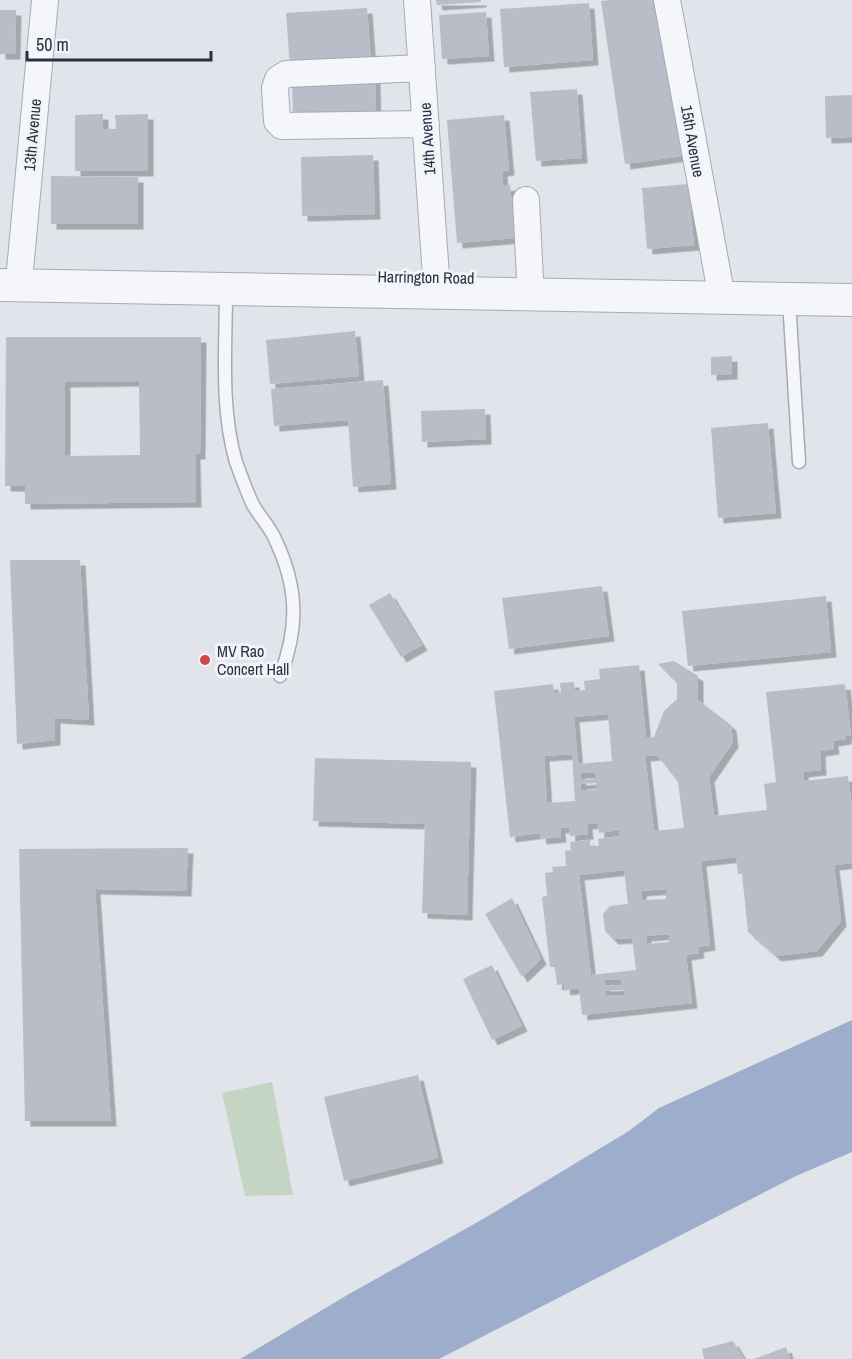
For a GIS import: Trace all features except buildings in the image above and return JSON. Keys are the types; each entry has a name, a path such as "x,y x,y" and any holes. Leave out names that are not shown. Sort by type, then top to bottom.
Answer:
{"street":[{"name":"13th Avenue","path":"7,275 45,0"},
{"name":"14th Avenue","path":"417,0 436,277"},
{"name":"15th Avenue","path":"668,0 720,291"},
{"path":"422,68 286,74 278,79 275,88 277,121 282,126 426,124"},
{"path":"526,200 530,279"},
{"name":"Harrington Road","path":"7,275 226,282 436,277 530,279 720,291 852,283"},
{"path":"226,282 720,291 789,299 852,300"}],"lane":[{"path":"226,282 226,410 236,462 253,504 279,547 289,573 296,610 289,653 280,676"},
{"path":"789,299 799,462"}],"green space":[{"path":"272,1082 293,1195 245,1196 222,1093"}],"water":[{"path":"852,1020 852,1152 796,1176 439,1359 240,1359 349,1294 483,1219 629,1131 659,1108"}],"place":[{"name":"MV Rao Concert Hall","path":"205,660"}]}
